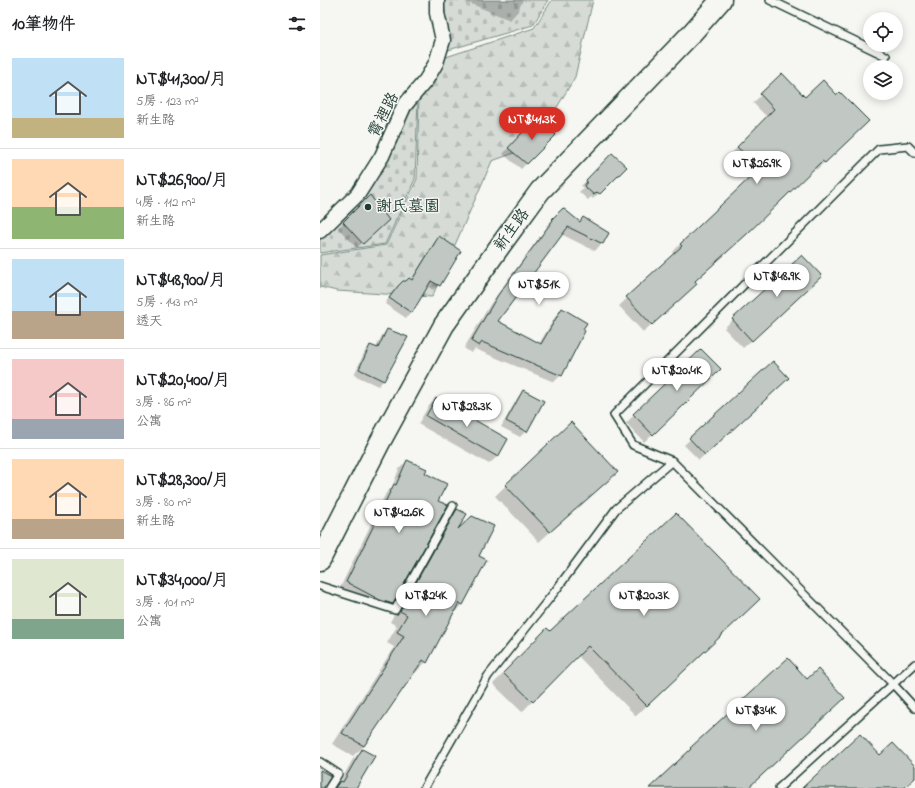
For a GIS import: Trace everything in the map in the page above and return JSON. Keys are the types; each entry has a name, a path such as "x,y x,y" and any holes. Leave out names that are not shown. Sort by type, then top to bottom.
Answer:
{"street":[{"name":"霄裡路","path":"320,231 358,194 382,156 404,106 426,80 436,63 443,40 437,13 437,0"},
{"name":"新生路","path":"320,560 379,444 444,325 500,246 540,191 691,34 720,0"}],"lane":[{"path":"770,0 886,56"},
{"path":"915,153 908,146 879,148 614,415 633,445 672,461 915,708"},
{"path":"424,788 488,676 556,590 616,509 672,461"},
{"path":"320,586 395,610 453,506"},
{"path":"779,788 915,664"},
{"path":"320,762 338,774 329,788"}],"green space":[{"path":"444,0 548,0 533,25 445,51 447,38"},
{"path":"552,0 593,0 575,77 534,146 492,161 432,297 337,291 320,287 320,255 386,245 417,179 419,96 446,57 534,28"},
{"path":"418,98 415,179 385,244 320,253 320,235 365,192"}],"building":[{"path":"782,73 805,97 823,80 837,95 840,92 869,121 825,163 822,161 747,234 695,281 697,284 652,325 626,297 682,246 680,244 760,168 737,147 774,109 760,94"},
{"path":"542,121 556,135 527,164 508,148 532,122"},
{"path":"612,153 627,167 600,194 597,192 594,195 584,186 587,182 586,180"},
{"name":"謝氏墓園","path":"370,195 389,220 363,244 343,222"},
{"path":"563,208 580,222 583,217 609,233 603,244 568,227 498,321 541,344 562,308 587,323 583,329 585,331 562,376 482,342 479,346 471,341 498,295 553,220 552,219"},
{"path":"439,236 461,251 440,286 431,281 412,313 389,298 403,281 406,281 409,278 412,280"},
{"path":"802,255 822,276 752,341 732,319"},
{"path":"387,329 408,337 384,381 359,369 370,345 378,348"},
{"path":"701,349 721,369 653,435 633,414"},
{"path":"773,361 789,378 705,455 689,438"},
{"path":"523,390 544,401 527,432 506,421"},
{"path":"436,398 508,439 498,457 426,416"},
{"path":"571,422 618,472 550,532 505,485"},
{"path":"407,460 427,469 425,473 447,484 438,501 448,505 393,604 380,600 346,582 394,484 396,485"},
{"path":"457,509 467,514 458,529 472,516 494,526 479,556 487,560 463,605 459,603 427,663 423,660 364,746 342,733 404,636 397,632 407,615 400,611"},
{"path":"676,513 760,599 647,706 588,646 533,702 503,673 547,628 550,631"},
{"path":"788,658 807,679 818,669 845,698 748,788 649,788 691,749 690,748"},
{"path":"860,734 880,755 893,743 915,766 915,778 904,788 802,788"},
{"path":"362,749 375,756 356,788 335,788 340,781 343,782"},
{"path":"320,770 331,776 324,788 320,788"}],"place":[{"name":"謝氏墓園","path":"368,207"}]}
